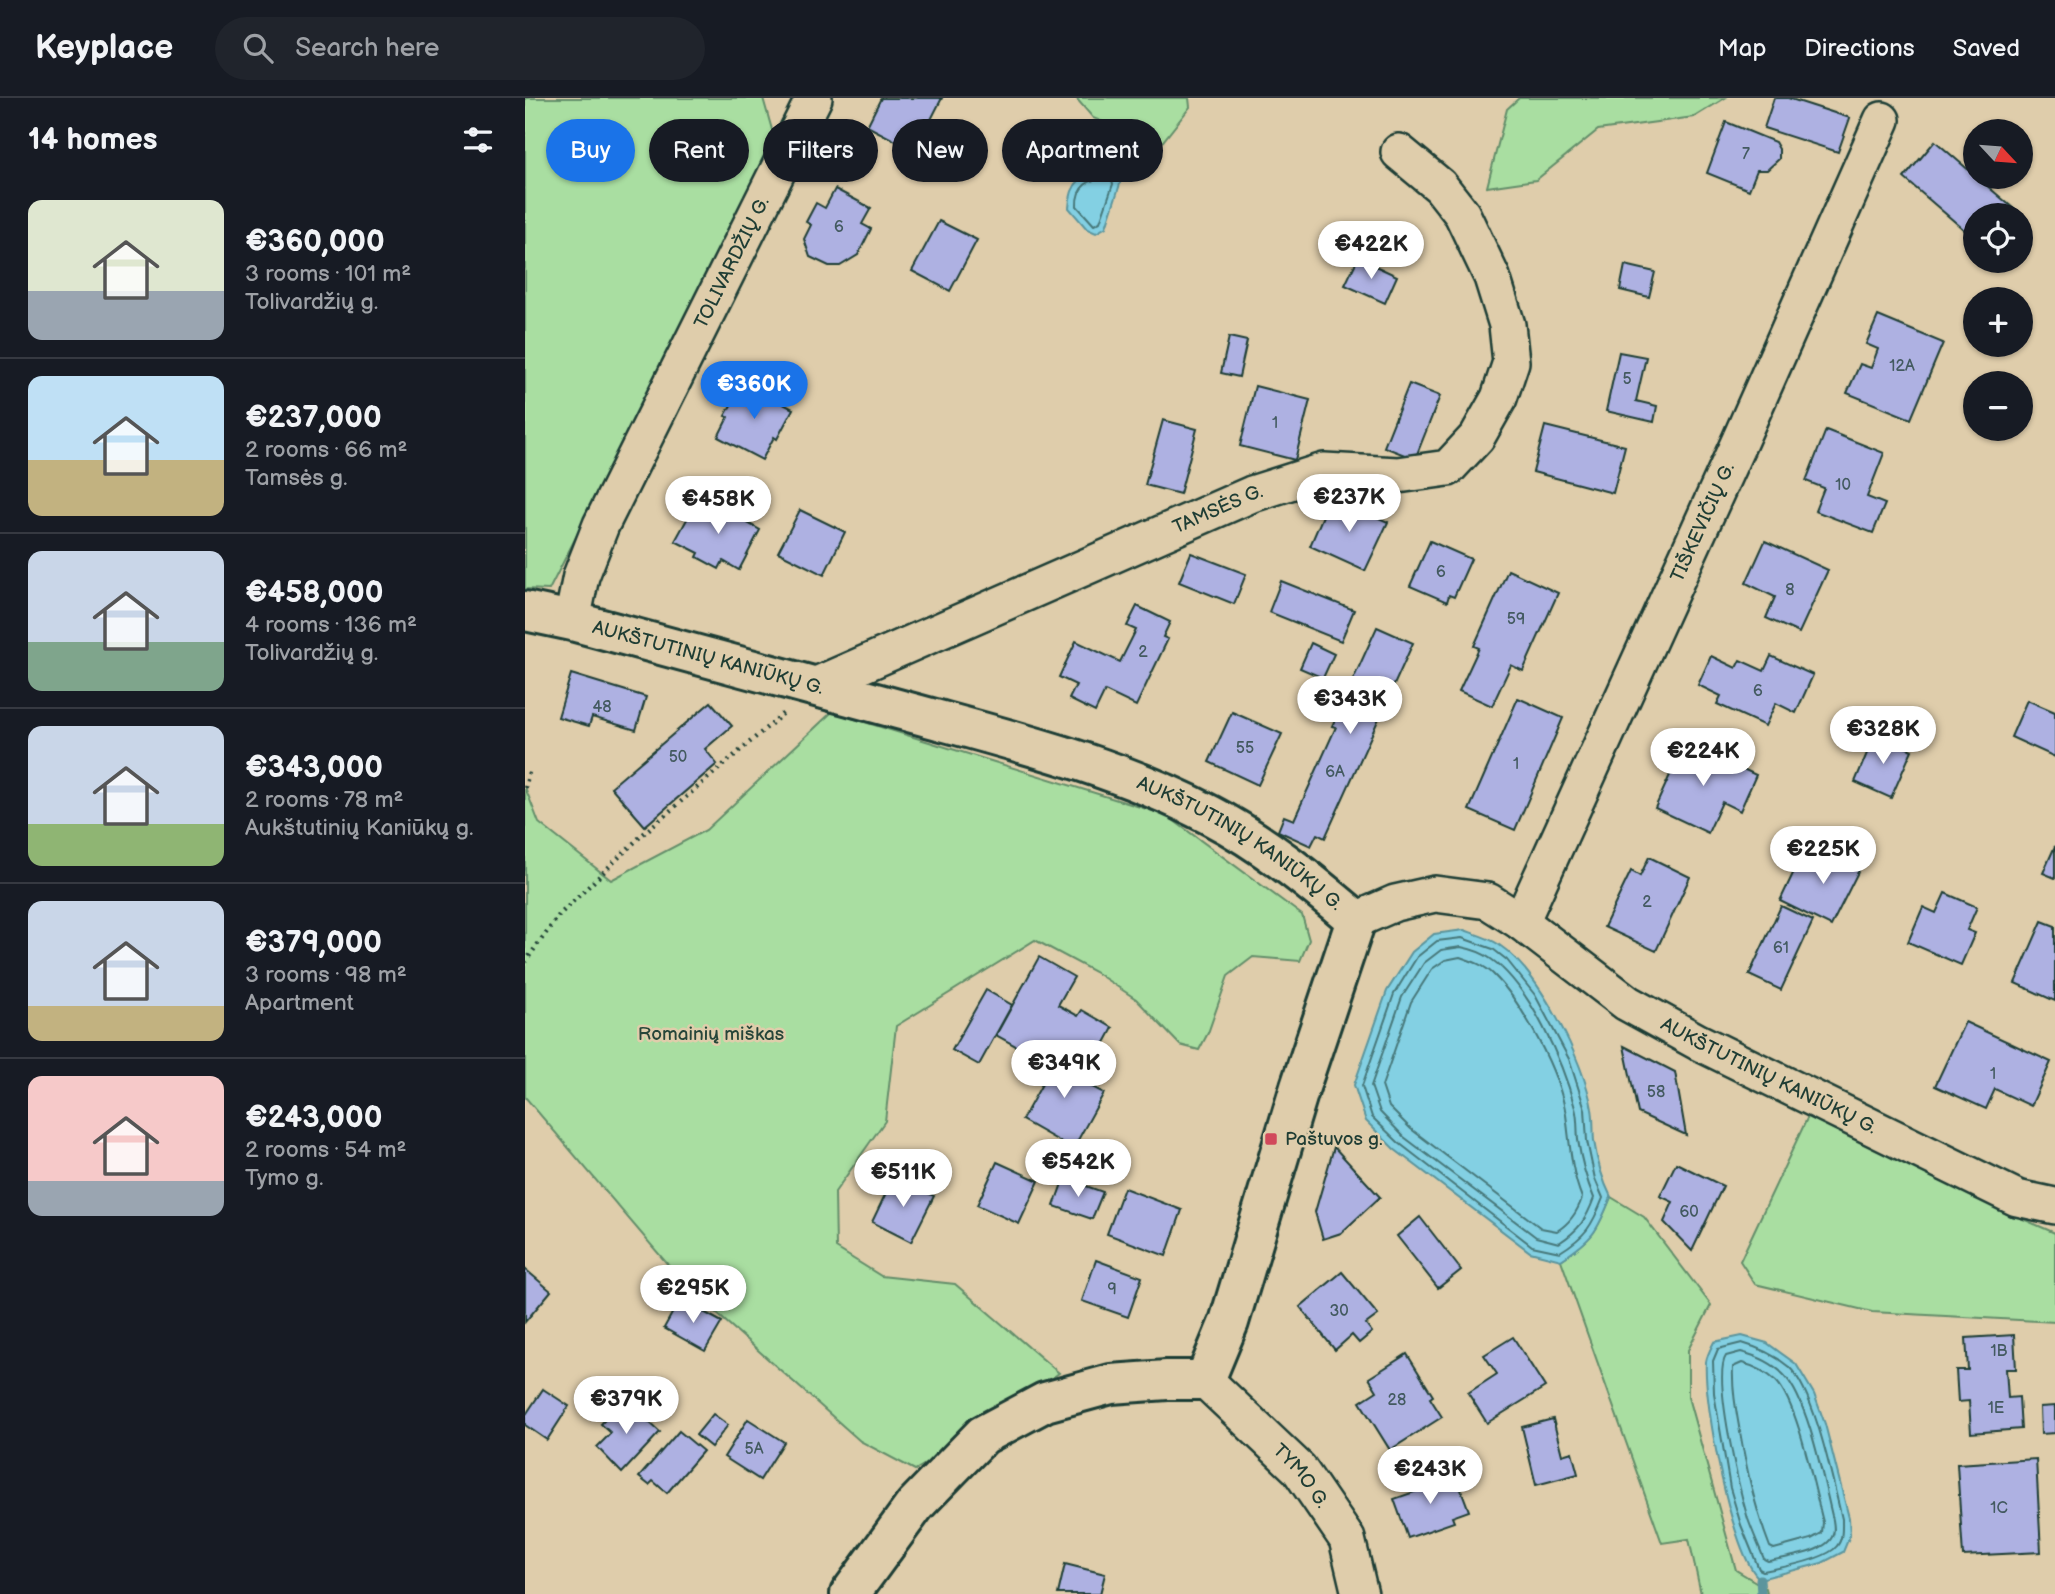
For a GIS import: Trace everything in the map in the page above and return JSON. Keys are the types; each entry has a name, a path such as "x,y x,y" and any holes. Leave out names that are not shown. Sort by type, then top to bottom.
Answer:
{"street":[{"name":"TOLIVARDŽIŲ G.","path":"572,621 581,576 601,525 814,98"},
{"name":"TIŠKEVIČIŲ G.","path":"1521,922 1882,120"},
{"name":"TAMSĖS G.","path":"814,686 1252,494 1324,471 1398,475 1448,468 1477,437 1499,398 1510,362 1507,325 1492,277 1462,214 1440,186 1399,152"},
{"name":"AUKŠTUTINIŲ KANIŪKŲ G.","path":"525,611 572,621 1055,752 1137,781 1210,815 1257,842 1356,920 1395,903 1435,894 1488,901 1521,922 1627,1003 1698,1042 2017,1198 2055,1206"},
{"path":"850,1594 915,1504 983,1435 1045,1402 1111,1384 1205,1380 1229,1322 1300,1087 1356,920"},
{"name":"TYMO G.","path":"1205,1380 1299,1469 1347,1539 1360,1594"}],"path":[{"path":"525,962 559,915 642,835 763,733 814,686"},
{"path":"525,789 529,772"}],"green space":[{"path":"525,98 763,98 769,119 763,119 763,170 549,590 525,589"},
{"path":"1076,98 1189,98 1190,107 1163,141 1163,119 1093,118"},
{"path":"1519,98 1725,98 1694,117 1598,130 1536,180 1487,187 1507,109"},
{"name":"Romainių miškas","path":"832,712 1166,815 1302,915 1309,940 1300,961 1253,957 1228,976 1208,1033 1199,1050 1180,1045 1136,999 1095,972 1035,940 896,1026 885,1121 835,1192 836,1248 881,1276 955,1284 1059,1373 957,1445 915,1470 860,1441 687,1287 525,1097 525,787 539,823 611,880 706,830"},
{"path":"1810,1112 1984,1202 2055,1233 2055,1322 1872,1312 1755,1284 1740,1261"},
{"path":"1611,1197 1644,1217 1711,1305 1688,1350 1688,1397 1736,1570 1766,1588 1767,1594 1701,1594 1689,1539 1662,1543 1561,1260 1593,1234"}],"water":[{"path":"1078,182 1120,182 1106,227 1096,233 1087,229 1069,208"},
{"path":"1464,930 1498,944 1529,974 1544,995 1570,1043 1587,1089 1593,1113 1597,1156 1611,1197 1593,1234 1561,1260 1530,1252 1394,1149 1366,1121 1354,1085 1387,991 1412,952 1434,934"},
{"path":"1742,1336 1767,1343 1796,1364 1814,1394 1825,1424 1849,1518 1850,1535 1843,1552 1822,1563 1760,1579 1739,1541 1730,1511 1714,1441 1706,1381 1707,1359 1714,1342"}],"building":[{"path":"881,98 942,98 931,119 892,119 892,139 878,132 878,119 870,119"},
{"path":"1774,98 1788,98 1850,118 1838,152 1764,128"},
{"path":"1726,122 1775,142 1779,149 1779,159 1767,170 1757,170 1749,190 1707,173"},
{"path":"1935,141 1963,165 1963,189 1991,189 2007,203 1963,203 1963,229 1904,178"},
{"path":"835,189 871,208 862,224 871,229 858,255 840,266 829,266 810,257 804,239 811,225 806,222 816,203 825,208"},
{"path":"939,221 977,240 950,291 912,271"},
{"path":"1358,258 1397,276 1385,303 1345,285"},
{"path":"1625,265 1655,272 1649,297 1620,290"},
{"path":"1878,316 1943,343 1911,419 1847,393 1860,364 1871,368 1878,349 1866,344"},
{"path":"1229,337 1247,341 1239,377 1221,373"},
{"path":"1619,352 1646,357 1636,401 1657,406 1654,422 1606,411"},
{"path":"743,383 793,409 762,460 718,437 728,417 725,416"},
{"path":"1409,384 1440,396 1415,459 1384,447"},
{"path":"1255,386 1310,400 1295,460 1240,446"},
{"path":"1163,420 1197,429 1180,494 1145,485"},
{"path":"1545,426 1625,446 1613,493 1533,472"},
{"path":"1826,430 1884,453 1867,497 1885,504 1873,533 1815,511 1824,488 1806,481"},
{"path":"1331,497 1388,522 1365,571 1310,546"},
{"path":"697,501 718,512 722,506 745,518 744,521 760,530 739,570 723,561 719,569 697,557 699,553 675,541"},
{"path":"800,510 845,532 824,575 778,552"},
{"path":"1430,541 1471,559 1454,597 1449,595 1447,602 1410,586"},
{"path":"1765,541 1828,570 1799,633 1766,618 1775,597 1746,583"},
{"path":"1191,553 1246,574 1234,604 1179,582"},
{"path":"1508,570 1558,593 1523,671 1511,665 1492,706 1459,691 1479,648 1474,646"},
{"path":"1281,581 1354,610 1341,641 1269,612"},
{"path":"1137,606 1170,622 1163,637 1168,639 1136,706 1105,691 1095,712 1069,699 1076,685 1059,677 1076,641 1120,662 1136,630 1127,626"},
{"path":"1377,627 1413,643 1325,838 1317,834 1311,846 1278,831 1284,816 1294,820 1336,727 1332,726"},
{"path":"1311,643 1334,654 1323,678 1300,668"},
{"path":"1711,656 1736,668 1740,660 1764,671 1771,656 1813,675 1796,713 1776,703 1765,726 1717,704 1721,696 1698,685"},
{"path":"571,674 646,697 636,730 592,717 589,726 558,717"},
{"path":"1518,698 1563,718 1515,830 1469,810"},
{"path":"2027,700 2055,712 2055,757 2011,737"},
{"path":"711,702 732,726 705,749 717,764 645,826 611,787"},
{"path":"1232,712 1282,734 1258,785 1209,762"},
{"path":"1875,734 1912,750 1891,798 1855,782"},
{"path":"1685,742 1756,775 1740,811 1722,802 1708,833 1655,808"},
{"path":"1831,846 1863,862 1831,926 1780,901 1798,863 1818,873"},
{"path":"2055,846 2055,878 2043,873"},
{"path":"1649,857 1690,877 1656,951 1604,927 1631,871 1640,876"},
{"path":"1945,893 1977,907 1967,930 1975,933 1961,965 1908,942 1923,907 1936,913"},
{"path":"1781,906 1813,921 1781,990 1749,975"},
{"path":"2042,921 2055,926 2055,1001 2015,983"},
{"path":"1039,957 1074,977 1058,1005 1078,1016 1082,1010 1113,1028 1093,1065 1062,1048 1052,1066 996,1035"},
{"path":"986,990 1012,1005 979,1065 952,1050"},
{"path":"1965,1022 2051,1062 2031,1106 1995,1089 1986,1109 1935,1086"},
{"path":"1624,1046 1675,1072 1686,1135 1638,1113"},
{"path":"1062,1048 1093,1065 1083,1082 1104,1093 1073,1149 1022,1120"},
{"path":"1334,1147 1380,1197 1341,1233 1323,1239 1315,1212"},
{"path":"997,1162 1039,1181 1019,1224 977,1205"},
{"path":"1676,1163 1723,1186 1692,1251 1664,1222 1673,1202 1660,1196"},
{"path":"894,1176 934,1196 911,1242 872,1222"},
{"path":"1064,1178 1103,1192 1092,1219 1054,1206"},
{"path":"1124,1188 1182,1210 1166,1256 1107,1234"},
{"path":"1420,1217 1461,1270 1438,1288 1397,1236"},
{"path":"1096,1260 1142,1277 1128,1317 1082,1301"},
{"path":"525,1269 551,1291 525,1322"},
{"path":"1342,1272 1378,1315 1366,1324 1372,1332 1359,1343 1352,1335 1335,1350 1300,1307"},
{"path":"680,1299 722,1322 705,1351 664,1328"},
{"path":"2014,1335 2016,1369 2006,1369 2008,1398 2019,1397 2021,1429 1971,1433 1969,1401 1958,1402 1956,1370 1968,1370 1966,1338"},
{"path":"1513,1337 1545,1387 1487,1423 1468,1393 1497,1374 1484,1355"},
{"path":"1407,1354 1433,1396 1430,1398 1442,1417 1390,1450 1360,1402 1377,1391 1369,1378"},
{"path":"543,1389 569,1406 547,1440 525,1425 525,1416"},
{"path":"624,1399 660,1432 622,1473 597,1447 611,1433 601,1424"},
{"path":"2055,1406 2055,1433 2041,1434 2040,1407"},
{"path":"713,1414 728,1425 711,1447 696,1435"},
{"path":"748,1419 784,1442 760,1480 724,1457"},
{"path":"1553,1419 1562,1455 1572,1452 1578,1474 1536,1485 1522,1427"},
{"path":"679,1431 703,1451 667,1493 653,1481 649,1485 639,1477"},
{"path":"2036,1459 2041,1552 1963,1556 1957,1464"},
{"path":"1438,1472 1444,1489 1459,1484 1469,1511 1452,1517 1454,1522 1408,1538 1394,1499 1423,1489 1419,1479"},
{"path":"1065,1564 1105,1574 1100,1594 1058,1594"}],"waterway":[{"path":"1760,1579 1761,1594"}],"place":[{"name":"Paštuvos g.","path":"1271,1139"}]}
